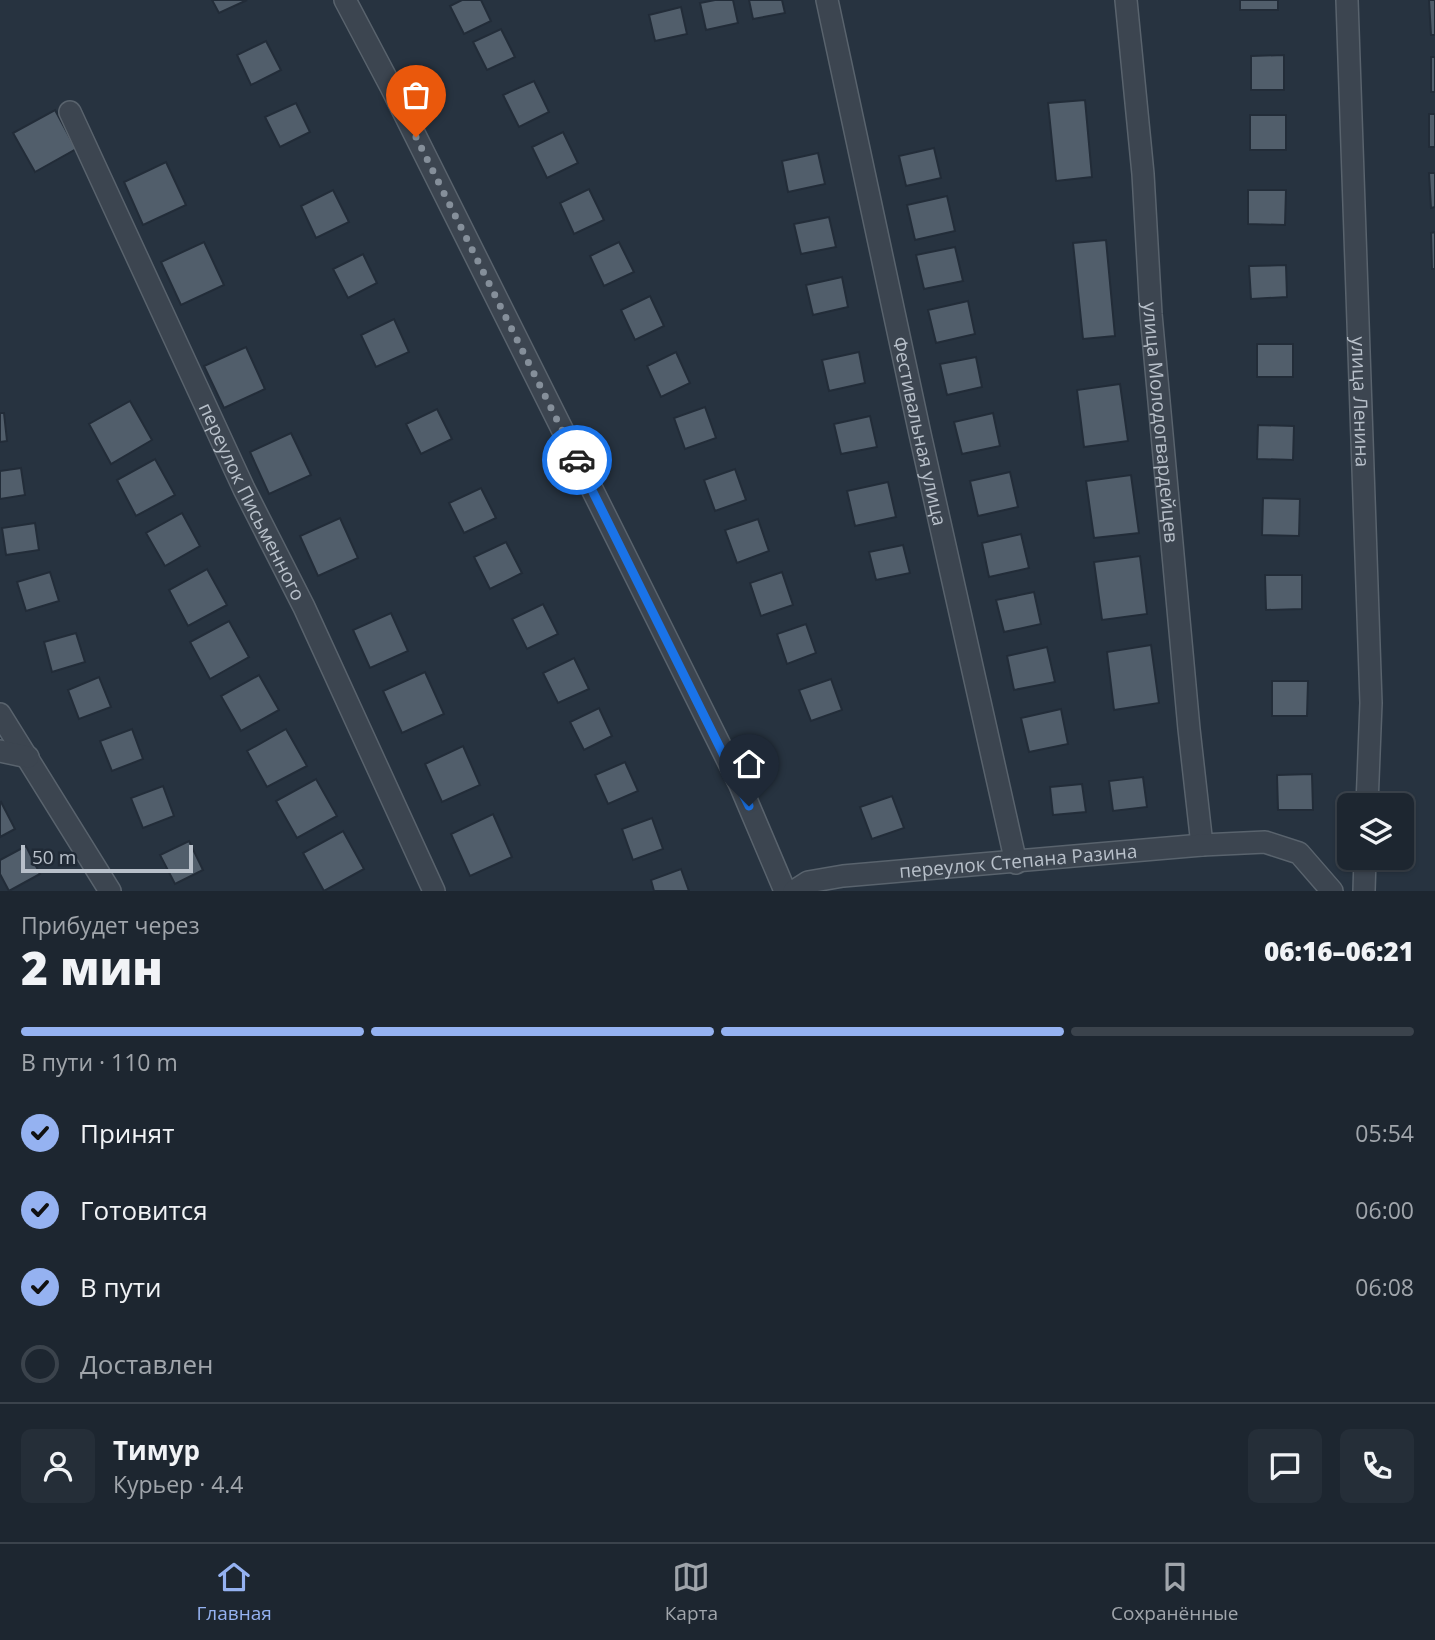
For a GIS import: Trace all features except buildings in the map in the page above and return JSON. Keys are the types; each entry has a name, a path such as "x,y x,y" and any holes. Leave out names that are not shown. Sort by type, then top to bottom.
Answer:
{"street":[{"path":"345,0 740,785 785,891"},
{"name":"Фестивальная улица","path":"827,0 1016,863"},
{"name":"улица Молодогвардейцев","path":"1126,0 1143,174 1156,369 1188,729 1202,845"},
{"name":"улица Ленина","path":"1347,0 1371,703 1367,793"},
{"name":"переулок Письменного","path":"71,113 244,489 304,607 434,891"},
{"path":"0,715 110,891"},
{"path":"0,751 28,757"},
{"name":"переулок Степана Разина","path":"794,891 808,882 843,876 1265,842 1299,853 1332,891"},
{"path":"1364,891 1365,870"}],"way so far":[{"path":"416,137 577,460"}],"route":[{"path":"577,460 749,806"}]}
